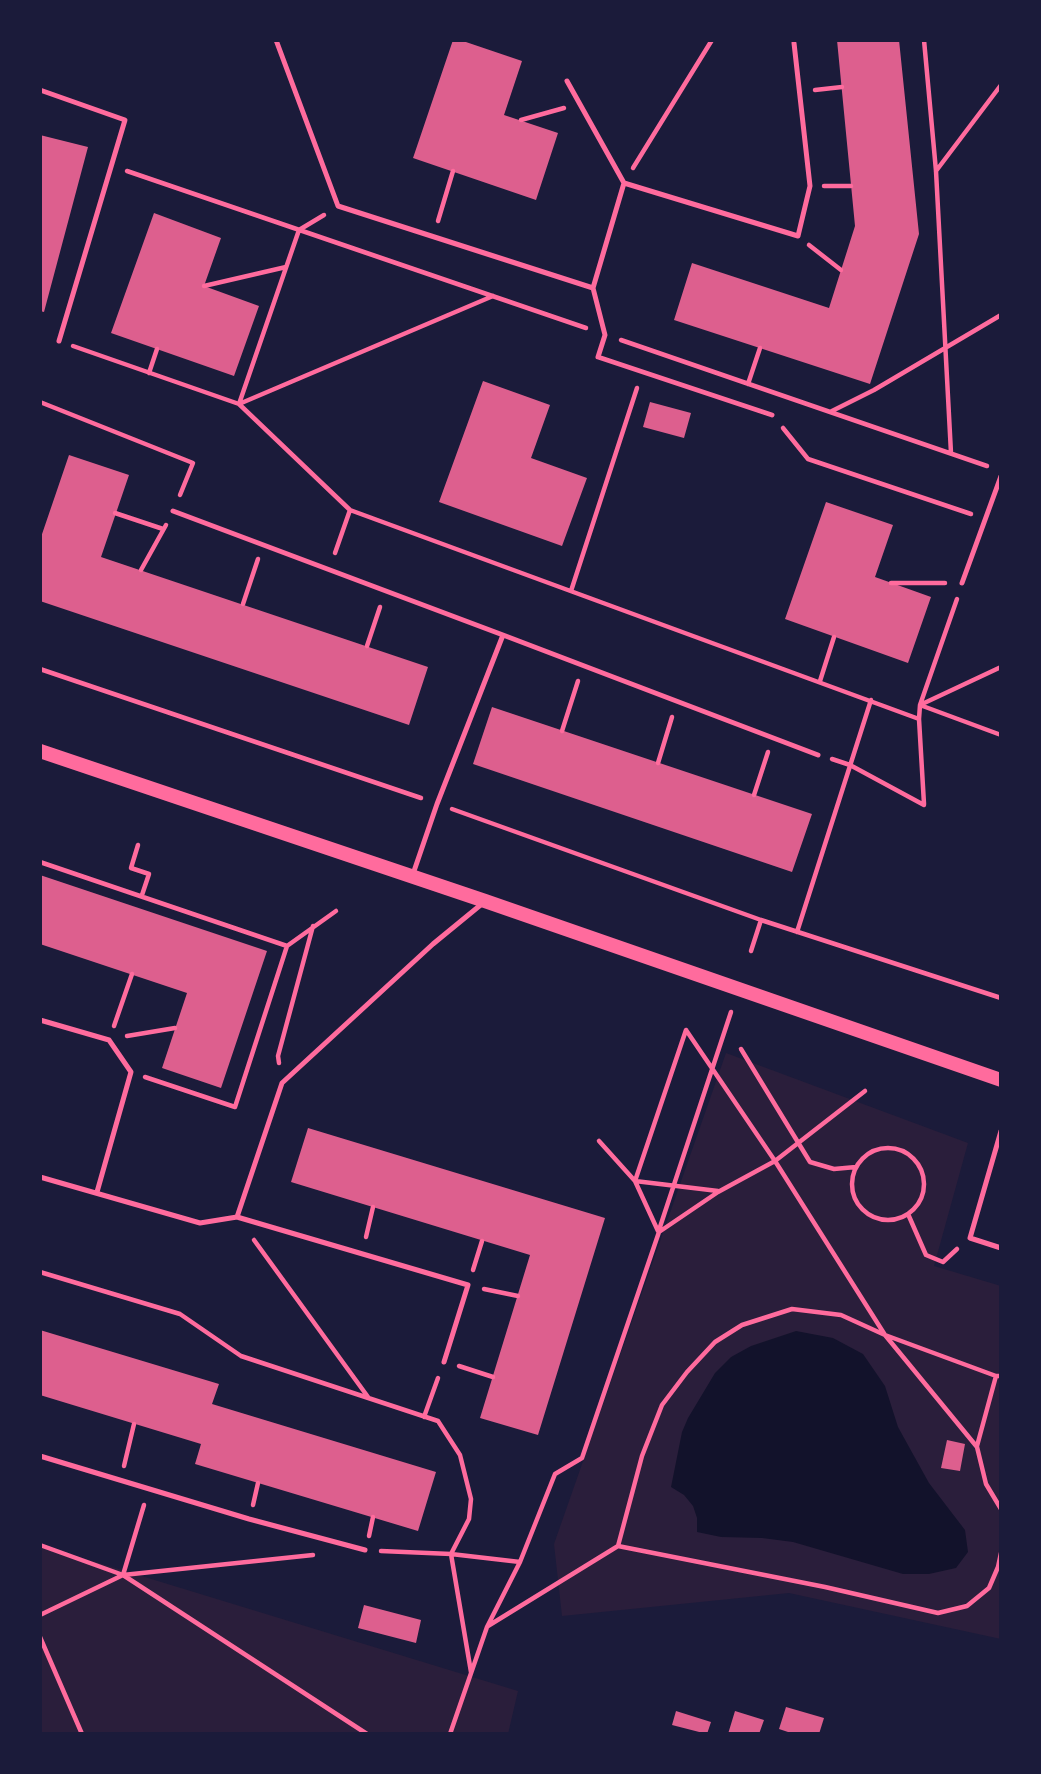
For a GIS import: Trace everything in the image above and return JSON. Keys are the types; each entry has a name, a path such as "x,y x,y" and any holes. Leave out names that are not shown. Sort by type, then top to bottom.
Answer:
{"main road":[{"path":"40,751 485,901 1001,1080"}],"lane":[{"path":"276,40 338,206 593,288"},
{"path":"566,81 624,183 798,236 810,186 794,43"},
{"path":"40,90 125,120 59,341"},
{"path":"624,183 593,288 605,335 598,357 772,415"},
{"path":"962,583 1001,476"},
{"path":"173,511 818,755"},
{"path":"412,877 437,804 503,635"},
{"path":"237,1217 282,1083 433,944 485,901"},
{"path":"40,1020 109,1040 131,1072 97,1192"},
{"path":"1001,1131 970,1238 1001,1248"},
{"path":"40,1177 200,1223 237,1217 468,1285 444,1362"},
{"path":"40,1456 249,1519 365,1550"}],"path":[{"path":"624,183 712,40"},
{"path":"924,40 936,171 950,453"},
{"path":"936,171 1001,85"},
{"path":"799,92 842,88"},
{"path":"521,120 579,103"},
{"path":"111,166 988,466"},
{"path":"433,236 453,171"},
{"path":"810,186 851,186"},
{"path":"239,404 299,230 338,206"},
{"path":"798,236 841,270"},
{"path":"204,286 287,266"},
{"path":"239,404 493,296"},
{"path":"830,412 874,390 1001,315"},
{"path":"59,341 239,404 350,510 919,719"},
{"path":"748,384 760,348"},
{"path":"149,373 157,349"},
{"path":"571,591 642,372"},
{"path":"40,402 193,463 173,511 141,570"},
{"path":"772,415 808,459 985,519"},
{"path":"328,570 350,510"},
{"path":"116,513 163,529"},
{"path":"243,604 262,545"},
{"path":"850,765 924,805 920,705 962,583 891,583"},
{"path":"367,646 386,591"},
{"path":"820,681 834,637"},
{"path":"562,731 583,665"},
{"path":"920,705 1001,667"},
{"path":"40,669 437,804 761,920 1001,998"},
{"path":"797,932 871,700"},
{"path":"658,762 677,701"},
{"path":"920,705 1001,735"},
{"path":"754,795 773,737"},
{"path":"138,845 131,868 149,874 142,896"},
{"path":"40,862 287,946"},
{"path":"131,1072 235,1107 287,946 336,911"},
{"path":"751,951 761,920"},
{"path":"282,1083 278,1056 313,925"},
{"path":"132,974 109,1040 175,1028"},
{"path":"450,1734 487,1627 520,1562 555,1474 582,1458 731,1012"},
{"path":"635,1181 686,1030 775,1161 885,1335 977,1447 986,1483 1001,1508"},
{"path":"741,1049 810,1162 834,1169 856,1167"},
{"path":"659,1232 719,1192 775,1161 865,1091"},
{"path":"598,1141 635,1181 659,1232"},
{"path":"885,1148 908,1153 916,1161 924,1184 922,1195 908,1214 897,1219 885,1219 864,1210 856,1201 852,1178 863,1157 885,1148"},
{"path":"635,1181 719,1192"},
{"path":"362,1253 373,1207"},
{"path":"908,1214 926,1255 943,1262 970,1238"},
{"path":"237,1217 368,1398"},
{"path":"482,1241 468,1285 518,1296"},
{"path":"40,1272 180,1314 241,1356 438,1421 460,1455 471,1499 469,1519 451,1554 471,1673"},
{"path":"618,1546 642,1456 662,1405 687,1372 715,1342 743,1325 792,1309 841,1315 885,1335 998,1376 977,1447"},
{"path":"424,1417 444,1362 493,1377"},
{"path":"121,1480 134,1424"},
{"path":"40,1615 123,1575 149,1488"},
{"path":"40,1545 123,1575 367,1734"},
{"path":"487,1627 618,1546 825,1587 939,1613 967,1606 989,1588 1001,1553"},
{"path":"40,1637 82,1734"}],"shaded area":[{"path":"726,1053 968,1143 934,1266 1001,1286 1001,1639 789,1593 562,1616 554,1544"},
{"path":"796,1331 833,1338 863,1354 885,1386 898,1427 929,1483 965,1530 968,1552 956,1568 929,1574 903,1574 793,1542 721,1537 697,1532 697,1518 693,1506 684,1495 671,1487 682,1432 688,1418 715,1373 731,1357 751,1346"},
{"path":"40,1545 518,1691 508,1734 40,1734"}],"building":[{"path":"453,40 522,61 504,115 558,133 536,200 413,158"},
{"path":"837,40 899,40 919,234 870,384 674,320 692,263 829,308 855,226"},
{"path":"40,135 88,147 44,312 40,311"},
{"path":"154,213 221,238 204,286 259,306 234,376 111,333"},
{"path":"483,381 550,405 531,458 587,478 562,546 439,502"},
{"path":"650,402 691,413 684,438 643,427"},
{"path":"69,455 129,475 101,557 428,667 409,725 40,601 40,540"},
{"path":"826,502 893,525 875,577 931,597 908,663 785,619"},
{"path":"492,707 812,814 792,872 473,764"},
{"path":"40,875 267,951 221,1088 162,1068 187,993 40,944"},
{"path":"308,1128 605,1218 538,1435 480,1418 530,1255 291,1182"},
{"path":"40,1330 219,1384 212,1404 436,1472 418,1531 195,1464 201,1444 40,1395"},
{"path":"947,1440 965,1444 960,1471 941,1468"},
{"path":"364,1605 421,1620 416,1643 358,1628"},
{"path":"786,1707 824,1718 819,1734 794,1734 779,1729"},
{"path":"676,1711 711,1722 707,1734 672,1725"},
{"path":"735,1711 764,1720 759,1734 728,1734"}]}
